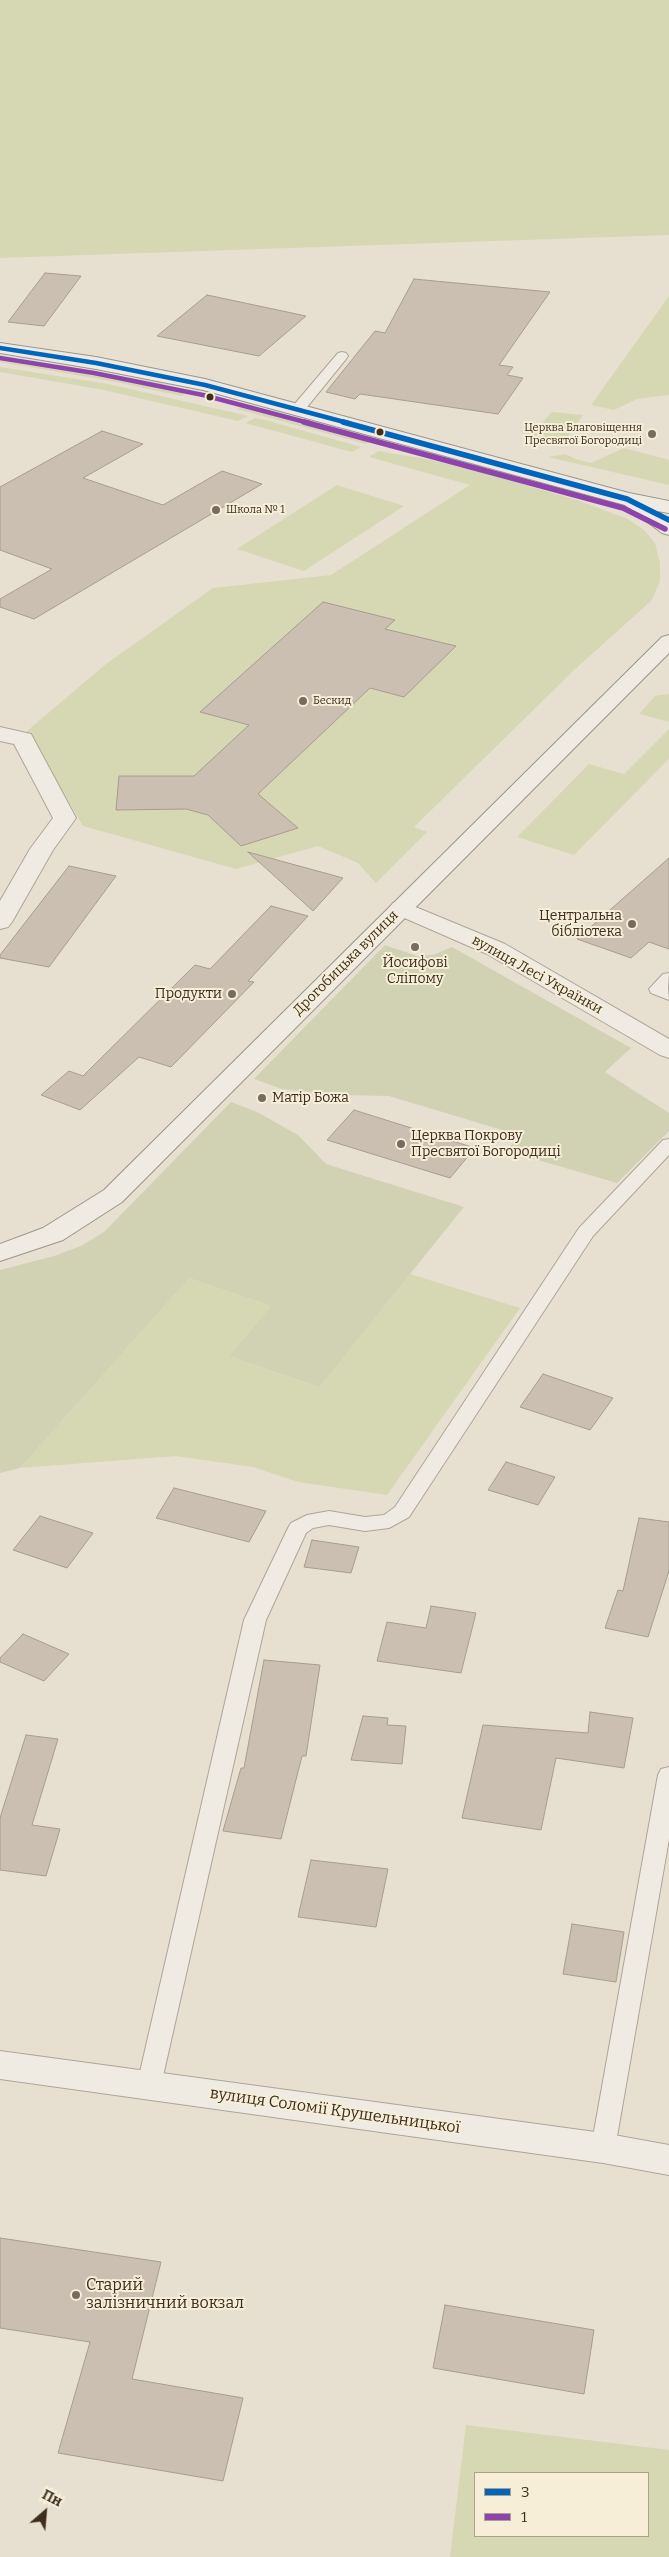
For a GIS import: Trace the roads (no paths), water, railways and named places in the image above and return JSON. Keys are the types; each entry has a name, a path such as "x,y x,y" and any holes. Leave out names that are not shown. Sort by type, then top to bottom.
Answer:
{"street":[{"path":"0,348 156,374 298,409 628,499 669,507"},
{"path":"628,499 669,503"},
{"path":"628,499 669,520"},
{"path":"628,499 669,528"},
{"name":"Дрогобицька вулиця","path":"0,1253 53,1234 83,1218 113,1196 669,641"},
{"path":"0,734 23,739 65,818 42,849 0,922"},
{"name":"вулиця Лесі Українки","path":"401,908 496,950 669,1050"},
{"name":"вулиця Соломії Крушельницької","path":"0,2065 602,2148 669,2160"}],"lane":[{"path":"298,409 342,356"},
{"path":"669,978 657,989 669,995"},
{"path":"149,2085 255,1620 298,1528 307,1522 329,1518 365,1524 389,1521 402,1512 586,1232 669,1144"},
{"path":"602,2148 669,1775"}],"place":[{"name":"Церква Благовіщення Пресвятої Богородиці","path":"652,434"},
{"name":"Школа № 1","path":"216,510"},
{"name":"Бескид","path":"303,701"},
{"name":"Центральна бібліотека","path":"632,924"},
{"name":"Йосифові Сліпому","path":"415,947"},
{"name":"Продукти","path":"232,994"},
{"name":"Матір Божа","path":"262,1098"},
{"name":"Церква Покрову Пресвятої Богородиці","path":"401,1144"},
{"name":"Старий залізничний вокзал","path":"76,2295"}]}
